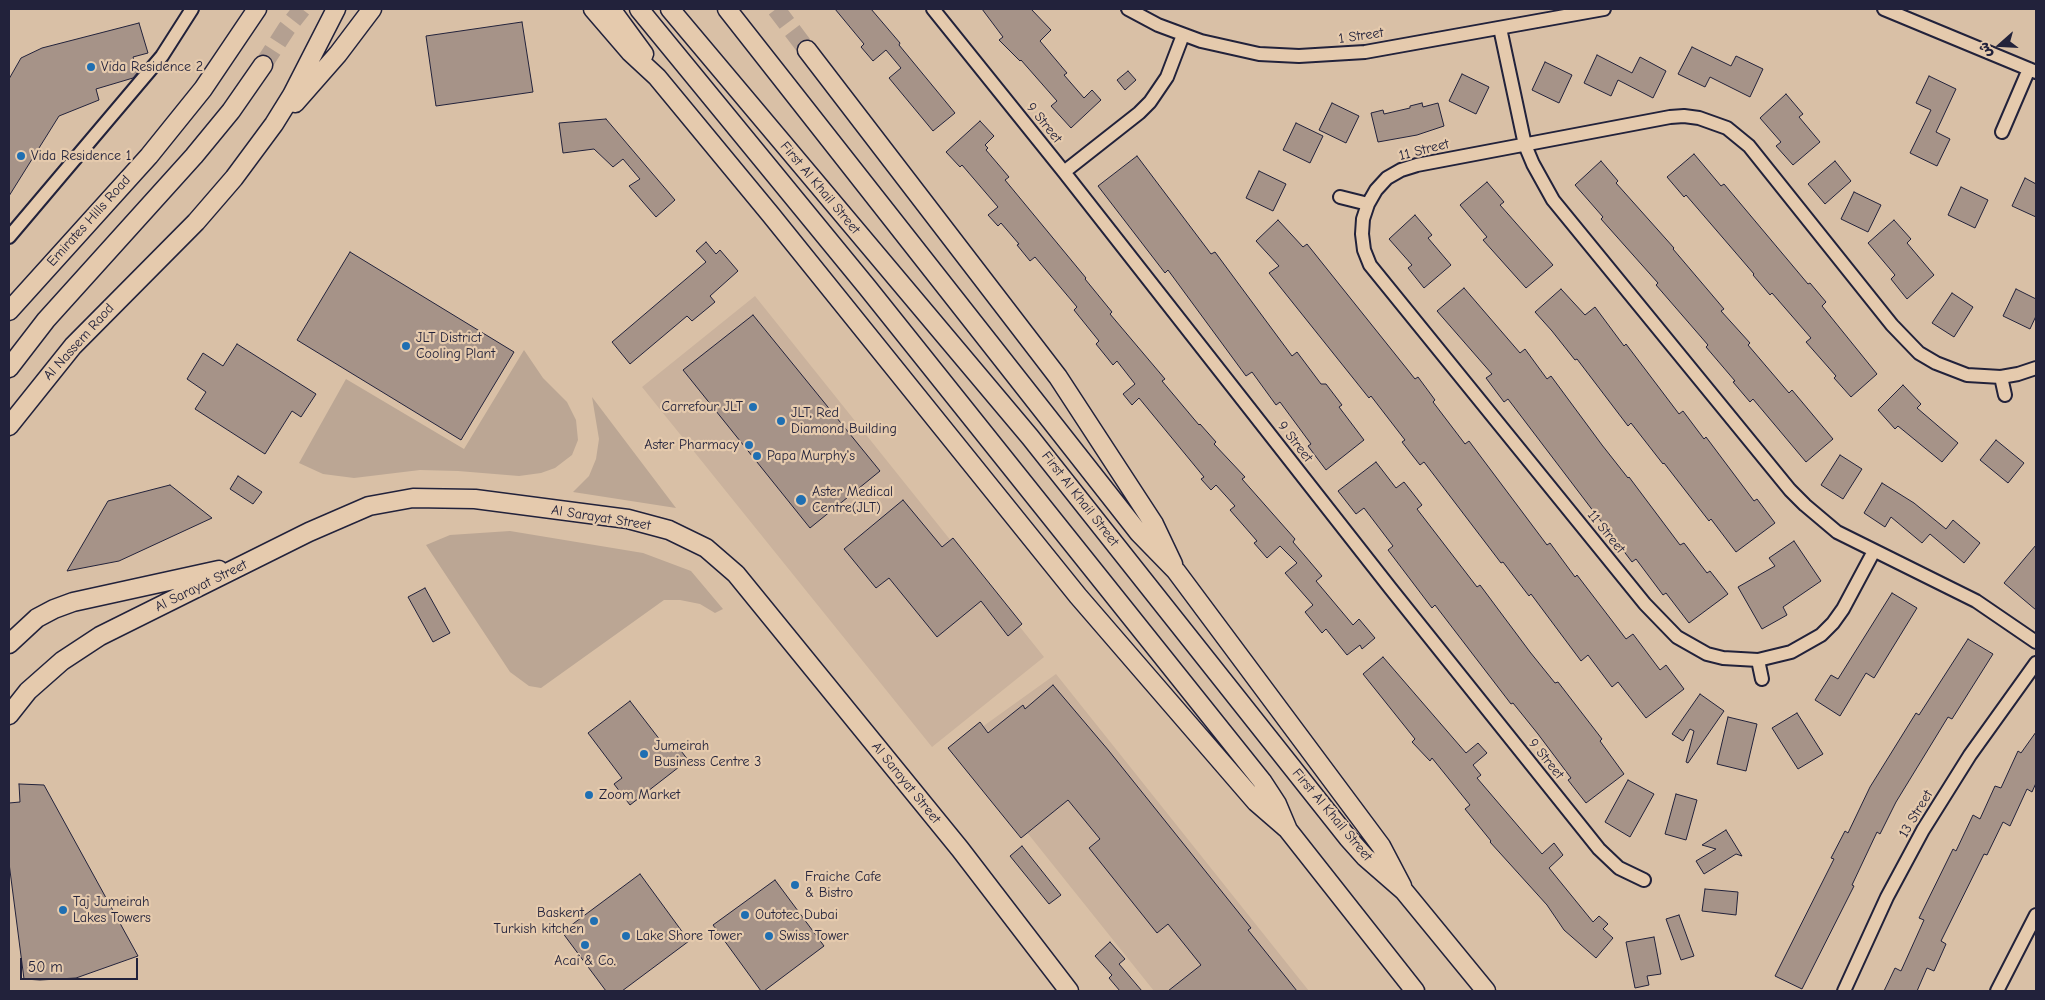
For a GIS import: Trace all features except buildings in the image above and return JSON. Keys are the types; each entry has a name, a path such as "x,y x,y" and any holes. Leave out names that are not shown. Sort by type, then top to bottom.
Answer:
{"main road":[{"name":"Emirates Hills Road","path":"9,311 149,156 209,81 257,9"},
{"path":"274,124 308,66 336,9"},
{"path":"274,124 328,66 372,9"},
{"path":"593,9 630,52 657,77 771,215 1078,596 1256,802 1288,830"},
{"path":"611,9 638,45 657,77"},
{"name":"First Al Khail Street","path":"640,9 867,287 1262,781 1277,804 1288,830 1415,991"},
{"name":"First Al Khail Street","path":"670,9 1025,430 1348,838 1365,857 1404,891 1486,991"},
{"path":"727,9 1139,532 1176,572 1381,846 1404,891"},
{"path":"807,50 1058,378 1154,524 1176,572"},
{"path":"9,368 46,320 194,156 231,111 264,65"},
{"name":"Al Nassem Raod","path":"9,426 73,346 196,222 234,178 274,124"},
{"path":"9,320 23,294"},
{"name":"Al Sarayat Street","path":"9,715 28,691 62,661 100,636 309,532 369,506 413,498 475,499 628,520 668,530 706,548 736,574 964,855 1070,991"},
{"path":"9,644 37,618 73,602 219,570 265,555"}],"street":[{"path":"9,237 162,56 192,9"},
{"name":"9 Street","path":"933,9 1064,172 1598,849 1619,868 1644,880"},
{"name":"1 Street","path":"1128,9 1158,25 1183,35 1219,46 1279,56 1319,56 1365,52 1604,9"},
{"path":"1884,9 2033,71 2002,132"},
{"path":"1500,28 1526,145 1533,164 1553,200 1790,490 1826,523 1874,551 1968,596 2001,616 2036,642"},
{"path":"1064,172 1139,113 1150,102 1167,76 1183,35"},
{"name":"11 Street","path":"1874,551 1843,609 1821,635 1791,652 1775,658 1758,660 1724,658 1692,646 1664,625 1645,604 1374,271 1364,250 1362,234 1363,219 1368,204 1376,190 1387,178 1401,170 1416,165 1684,116 1706,120 1727,128 1750,146 1892,325 1912,346 1936,363 1967,375 2001,377 2036,368"},
{"path":"1340,197 1368,204"},
{"path":"2001,377 2005,395"},
{"path":"1758,660 1762,679"},
{"name":"13 Street","path":"1844,991 1887,897 1924,830 1970,755 2036,664"},
{"path":"1996,991 2036,915"}],"shaded area":[{"path":"755,296 1044,657 932,747 642,387"},
{"path":"524,350 543,378 567,402 576,420 578,440 572,455 555,468 541,473 519,476 420,470 354,478 323,474 299,463 346,379 464,449"},
{"path":"592,397 676,508 573,492 589,476 596,459 599,439"},
{"path":"510,531 643,553 691,571 723,609 715,613 700,604 680,600 664,600 541,688 529,686 510,672 426,545 450,535"},
{"path":"1056,674 1309,991 1154,991 957,745"}],"tunnel":[{"path":"263,65 302,9"},
{"path":"776,9 807,50"}],"place":[{"name":"Vida Residence 2","path":"91,67"},
{"name":"Vida Residence 1","path":"21,156"},
{"name":"JLT District Cooling Plant","path":"406,346"},
{"name":"Carrefour JLT","path":"753,407"},
{"name":"JLT, Red Diamond Building","path":"781,421"},
{"name":"Aster Pharmacy","path":"749,445"},
{"name":"Papa Murphy's","path":"757,456"},
{"name":"Aster Medical Centre(JLT)","path":"801,500"},
{"name":"Jumeirah Business Centre 3","path":"644,754"},
{"name":"Zoom Market","path":"589,795"},
{"name":"Fraiche Cafe & Bistro","path":"795,885"},
{"name":"Taj Jumeirah Lakes Towers","path":"63,910"},
{"name":"Outotec Dubai","path":"745,915"},
{"name":"Baskent Turkish kitchen","path":"594,921"},
{"name":"Lake Shore Tower","path":"626,936"},
{"name":"Swiss Tower","path":"769,936"},
{"name":"Acai & Co.","path":"585,945"}]}
